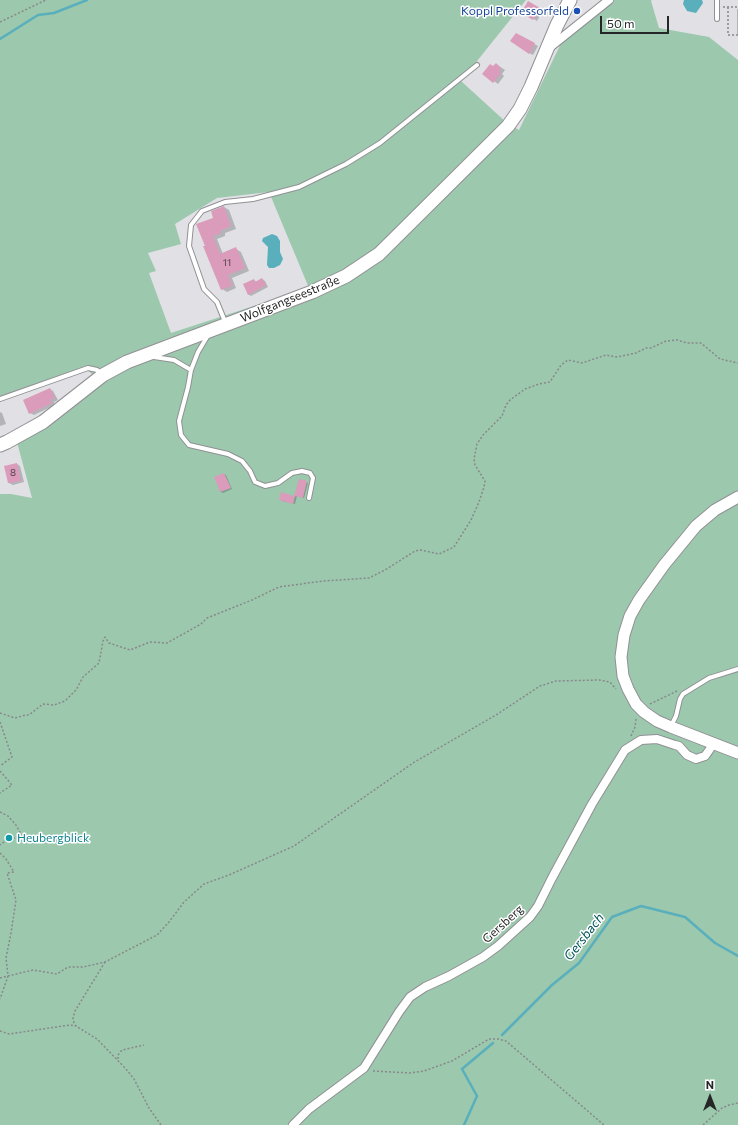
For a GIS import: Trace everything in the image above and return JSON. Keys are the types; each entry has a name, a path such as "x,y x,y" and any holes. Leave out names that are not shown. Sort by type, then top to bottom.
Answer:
{"main road":[{"name":"Wolfgangseestraße","path":"0,445 44,422 103,375 127,362 150,352 312,292 338,280 371,260 387,247 508,126 520,109 531,87 557,25 570,0"},
{"path":"738,497 715,510 693,530 664,565 639,600 630,616 624,635 622,665 623,676 628,689 640,708 649,717 738,753"}],"street":[{"path":"546,50 609,0"},
{"name":"Gersberg","path":"293,1125 309,1109 364,1068 398,1012 410,997 425,987 449,976 483,957 498,946 530,917 538,906 592,804 621,755 627,749 642,740 657,739 679,746 687,755 696,759 705,756 712,743"}],"lane":[{"path":"717,0 718,19"},
{"path":"226,324 217,302 204,289 189,246 191,225 202,210 225,202 253,199 299,187 346,164 380,143 477,65"},
{"path":"206,331 207,337 198,352 191,370 179,421 180,435 189,445 228,454 242,461 250,471 255,482 265,486 278,483 292,473 302,471 310,473 313,478 309,498"},
{"path":"150,352 154,357 174,360 191,370"},
{"path":"0,400 88,368 97,370 103,375"},
{"path":"671,727 683,694 709,678 738,669"}],"path":[{"path":"0,22 46,0"},
{"path":"717,7 738,7"},
{"path":"728,7 728,34 738,34"},
{"path":"0,712 15,718 29,715 43,704 54,705 65,701 76,690 83,677 99,663 103,640 105,637 109,643 130,650 150,642 167,643 201,624 208,618 279,587 323,581 369,578 415,551 421,550 439,554 454,547 471,520 484,487 485,481 475,465 474,459 478,444 483,435 502,416 506,405 510,400 525,389 550,382 562,365 568,360 582,363 606,355 616,357 622,356 636,353 646,348 652,348 666,341 677,340 687,343 701,343 720,359 738,363"},
{"path":"0,978 33,970 57,974 68,967 83,967 105,962 157,935 184,902 204,884 229,875 294,846 413,763 496,716 540,686 556,681 599,680 610,682 616,689"},
{"path":"627,749 628,741 636,725 636,715 640,708 663,699 680,689"},
{"path":"0,722 12,757 0,766"},
{"path":"0,771 12,785 0,794"},
{"path":"0,812 8,816 16,825 23,838 9,838 0,845"},
{"path":"0,853 6,859 14,872 8,873 16,900 6,958 8,976 0,999"},
{"path":"76,1026 73,1018 75,1011 105,962"},
{"path":"0,1031 9,1034 70,1025 76,1026 97,1039 118,1059 134,1079 161,1125"},
{"path":"364,1068 375,1071 410,1073 424,1071 452,1061 489,1039 498,1039 506,1041 604,1125"},
{"path":"118,1059 118,1055 122,1050 144,1045"},
{"path":"703,1125 722,1108 738,1103"}],"green space":[{"path":"0,0 526,0 461,81 507,123 519,130 566,33 601,0 652,0 651,1 659,28 709,37 738,60 738,1125 0,1125 0,494 11,494 32,498 14,431 56,405 92,374 85,368 0,396","holes":["269,192 309,288 171,333 149,273 156,271 148,253 181,244 175,224 217,198"]}],"water":[{"path":"684,0 702,0 703,3 696,13 687,11 683,4"},
{"path":"272,234 277,236 280,241 280,252 283,259 280,265 274,268 269,268 267,265 268,247 262,241 263,238"}],"building":[{"path":"528,1 540,8 533,20 521,13"},
{"path":"516,33 535,43 529,54 510,41"},
{"path":"496,63 501,68 499,71 501,73 493,83 482,74 490,64 493,66"},
{"path":"224,206 231,226 220,231 221,233 213,236 220,254 236,247 245,268 228,275 232,286 221,290 203,246 205,246 196,224 213,218 211,211"},
{"path":"262,278 266,285 248,295 243,284 254,279 255,282"},
{"path":"50,388 55,398 50,400 52,403 29,414 23,400"},
{"path":"17,463 21,481 8,483 4,466"},
{"path":"224,473 231,488 220,492 214,477"},
{"path":"299,479 307,481 303,498 295,496 293,504 279,500 281,492 294,496"}],"waterway":[{"path":"0,39 38,15 54,13 87,0"},
{"name":"Gersbach","path":"502,1035 552,985 579,963 612,917 641,906 685,917 715,943 738,956"},
{"name":"Gersbach","path":"464,1125 477,1096 462,1069 493,1043"}],"place":[{"name":"Koppl Professorfeld","path":"577,11"},
{"name":"Heubergblick","path":"9,838"}]}
